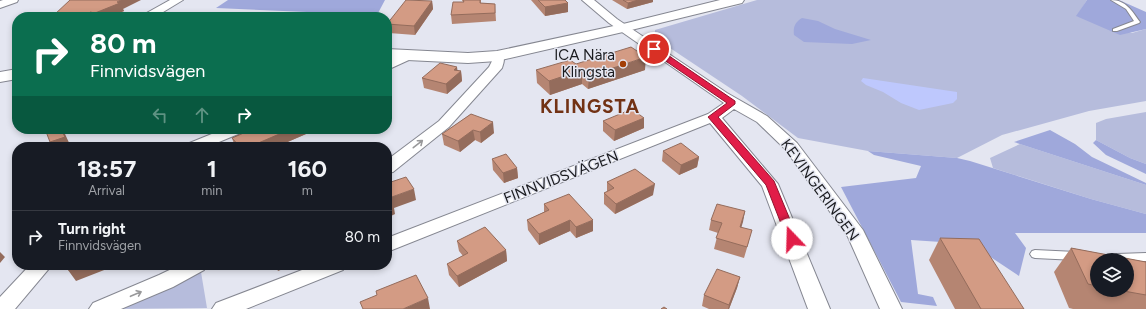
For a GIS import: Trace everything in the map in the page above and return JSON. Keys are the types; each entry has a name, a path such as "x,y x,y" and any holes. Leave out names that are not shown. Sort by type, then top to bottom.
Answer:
{"street":[{"path":"0,5 13,0"},
{"path":"156,12 178,0"},
{"name":"KEVINGERINGEN","path":"587,0 623,28 732,103 762,119 791,146 856,235 891,309"},
{"path":"392,55 468,58 497,56 623,28 737,0"},
{"path":"392,63 406,56"},
{"path":"392,164 444,124 495,68 498,60 497,56"},
{"path":"0,77 12,75"},
{"name":"FINNVIDSVÄGEN","path":"392,243 713,117 732,103"},
{"path":"713,117 770,184 819,309"},
{"path":"206,142 226,134"},
{"path":"2,309 37,270"},
{"path":"100,309 166,281 187,270"},
{"path":"223,309 323,270"}],"lane":[{"path":"1114,0 1128,8 1137,22 1115,30"},
{"path":"1035,254 1088,256"},
{"path":"1134,258 1146,257"}],"shaded area":[{"path":"228,0 385,0 379,12 308,12 216,8"},
{"path":"757,0 1087,0 1077,16 1132,33 1146,29 1146,101 1089,111 1002,135 957,158 868,151 798,138 742,96 655,38 655,30"},
{"path":"1087,0 1119,0 1146,12 1146,29 1120,35 1076,16"},
{"path":"802,18 818,21 835,29 871,40 852,44 804,42 794,35 795,25"},
{"path":"863,78 957,92 957,99 953,103 919,110 901,103 883,92 866,85 861,81"},
{"path":"1146,112 1146,164 1130,158 1096,140 1096,123 1106,119"},
{"path":"1050,130 1075,144 1092,157 1146,183 1146,185 1014,142"},
{"path":"1096,140 1130,158 1146,164 1146,174 1106,155 1093,143"},
{"path":"1020,144 1146,185 1146,214 1091,199 993,168 990,158"},
{"path":"868,151 957,158 970,161 1091,199 1146,214 1146,233 1015,233 1026,248 1019,276 971,244 911,240 918,294 933,297 937,306 901,302 841,187 916,178 921,166 874,155"},
{"path":"192,270 201,270 207,308 112,309"}],"building":[{"path":"70,0 121,0 117,2 120,3 98,12 57,12"},
{"path":"406,0 432,1 414,26 392,24 392,18"},
{"path":"463,0 480,0 480,3 495,4 495,13 451,15 453,2 464,2"},
{"path":"538,0 565,0 568,3 545,7"},
{"path":"623,0 638,0 628,3"},
{"path":"631,47 646,57 589,76 582,70 549,81 536,70 570,60 576,64"},
{"path":"440,63 457,67 454,70 461,71 446,84 422,78"},
{"path":"632,109 644,118 615,130 603,121"},
{"path":"471,114 493,122 480,132 473,130 458,141 442,134"},
{"path":"47,134 64,134 65,137 50,142"},
{"path":"241,134 279,134 261,142 236,142 232,138"},
{"path":"681,143 699,157 681,165 663,151"},
{"path":"506,154 517,168 503,173 492,159"},
{"path":"635,169 655,184 616,204 604,193 614,188 607,182"},
{"path":"406,177 414,189 392,197 392,182"},
{"path":"569,194 593,220 576,227 570,220 539,234 527,220 549,210 544,204"},
{"path":"717,204 745,211 740,227 752,230 747,247 716,238 722,223 711,220"},
{"path":"485,227 506,250 457,276 447,264 468,253 457,241"},
{"path":"940,238 979,239 1024,309 981,309"},
{"path":"1071,248 1098,253 1090,253 1090,284 1088,284"},
{"path":"1134,260 1146,262 1146,295 1134,293"},
{"path":"717,269 740,277 729,305 704,295"},
{"path":"416,275 428,298 403,309 363,309 360,302 377,295 376,291"}],"place":[{"name":"ICA Nära Klingsta","path":"623,64"}],"district":[{"name":"KLINGSTA","path":"590,106"}],"route":[{"path":"654,49 732,103 713,117 770,184 792,239"}]}
